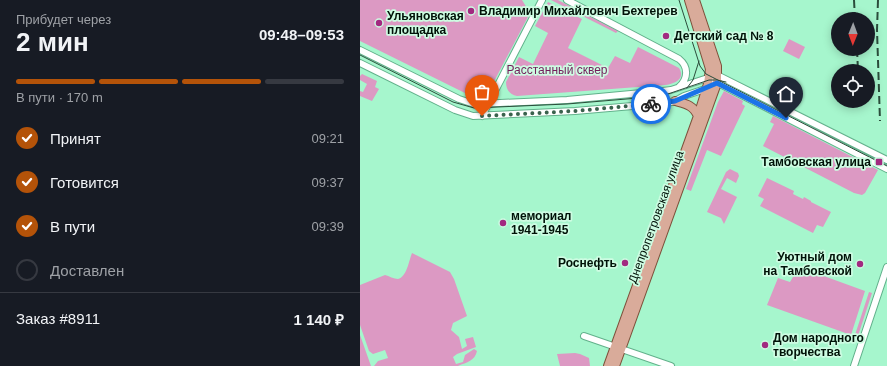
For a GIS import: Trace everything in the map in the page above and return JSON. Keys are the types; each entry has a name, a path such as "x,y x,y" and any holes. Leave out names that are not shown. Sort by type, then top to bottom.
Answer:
{"main road":[{"path":"689,0 715,78"},
{"path":"695,0 716,64 715,78"},
{"name":"Днепропетровская улица","path":"615,366 618,348 707,88 715,78"},
{"name":"Днепропетровская улица","path":"608,366 618,348 715,78"},
{"path":"675,101 688,104 693,108 698,116"}],"street":[{"path":"482,116 542,0"},
{"path":"568,0 675,56 683,62 686,68 686,77 684,82 677,88"},
{"path":"360,50 466,102 474,104 592,98 667,91 715,78 887,160"},
{"path":"360,63 455,110 467,114 482,116 575,111 675,101 684,96 707,88"},
{"path":"715,78 887,169"},
{"path":"854,366 887,267"},
{"path":"584,336 671,366"}],"green space":[{"path":"360,0 522,0 530,13 488,93 473,97 360,41"},
{"path":"551,0 558,0 618,31 616,33"},
{"name":"Расстанный сквер","path":"548,2 582,19 568,48 608,68 615,56 630,63 638,47 679,68 681,72 680,78 675,82 665,85 517,96 512,95 508,90 506,82 519,57 533,64 548,33 535,26"},
{"path":"789,39 805,47 799,59 783,51"},
{"path":"362,74 377,81 375,87 379,89 372,101 360,96 360,91 363,92 367,84 360,80 360,76"},
{"path":"724,91 743,101 742,104 745,106 721,156 707,150 691,191 686,189 718,102"},
{"path":"773,116 878,170 865,193 862,195 854,193 763,146 774,124 770,122"},
{"path":"730,169 738,173 739,176 736,183 727,178 721,189 737,197 724,224 721,218 707,212 726,172"},
{"path":"767,178 794,191 793,194 803,199 804,197 831,212 823,227 817,225 813,233 760,206 764,199 758,196"},
{"path":"412,253 450,272 454,279 467,316 453,323 451,330 459,337 462,349 467,346 465,339 473,337 476,347 453,357 456,364 463,362 465,355 474,349 477,351 476,354 470,361 458,366 374,366 378,361 388,358 385,350 373,354 369,351 360,325 360,285 385,275 396,279 401,278 406,272"},
{"path":"799,267 865,291 851,335 767,305 778,278 790,282"},
{"path":"869,292 872,293 856,342 853,341"},
{"path":"360,335 371,366 360,366"},
{"path":"575,353 589,358 590,366 560,366 557,354"}],"tram line":[{"path":"679,0 700,66 706,74 887,166"},
{"path":"360,55 453,102 474,108 567,104 662,96 709,80 726,82"},
{"path":"687,88 693,80 699,61"}],"railway":[{"path":"854,0 855,12"},
{"path":"878,0 877,30 880,121"},
{"path":"857,56 858,64"}],"way so far":[{"path":"482,116 575,111 651,104"}],"place":[{"name":"Владимир Михайлович Бехтерев","path":"471,11"},
{"name":"Ульяновская площадка","path":"379,23"},
{"name":"Детский сад № 8","path":"666,36"},
{"name":"Тамбовская улица","path":"879,162"},
{"name":"мемориал 1941-1945","path":"503,223"},
{"name":"Роснефть","path":"625,263"},
{"name":"Уютный дом на Тамбовской","path":"860,264"},
{"name":"Дом народного творчества","path":"765,345"}],"route":[{"path":"651,104 675,101 717,83 786,118"}]}
